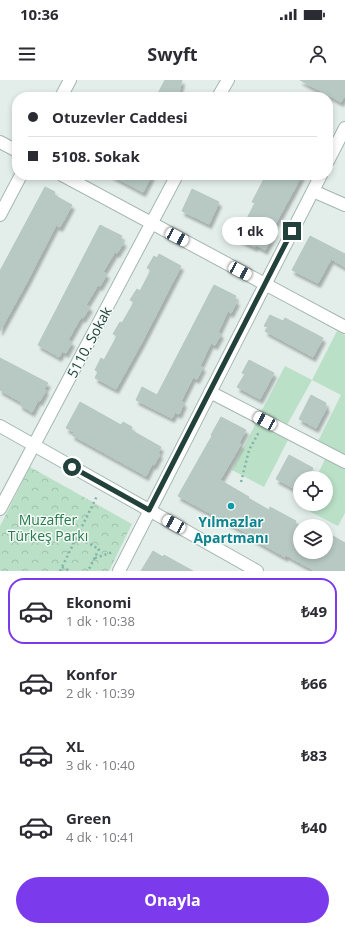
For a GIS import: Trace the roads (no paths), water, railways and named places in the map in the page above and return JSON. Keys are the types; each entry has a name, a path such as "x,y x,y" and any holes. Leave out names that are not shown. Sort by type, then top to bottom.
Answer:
{"street":[{"path":"64,92 70,80"},
{"path":"221,92 228,80"},
{"path":"333,151 345,128"},
{"path":"0,142 12,148"},
{"path":"0,215 18,180"},
{"path":"71,180 345,327"},
{"name":"5110. Sokak","path":"0,509 174,180"},
{"path":"119,571 318,180"},
{"path":"313,191 345,205"},
{"path":"210,392 345,462"},
{"path":"0,426 257,571"}],"place":[{"name":"Yılmazlar Apartmanı","path":"231,506"}],"park label":[{"name":"Muzaffer Türkeş Parkı","path":"48,528"}]}
